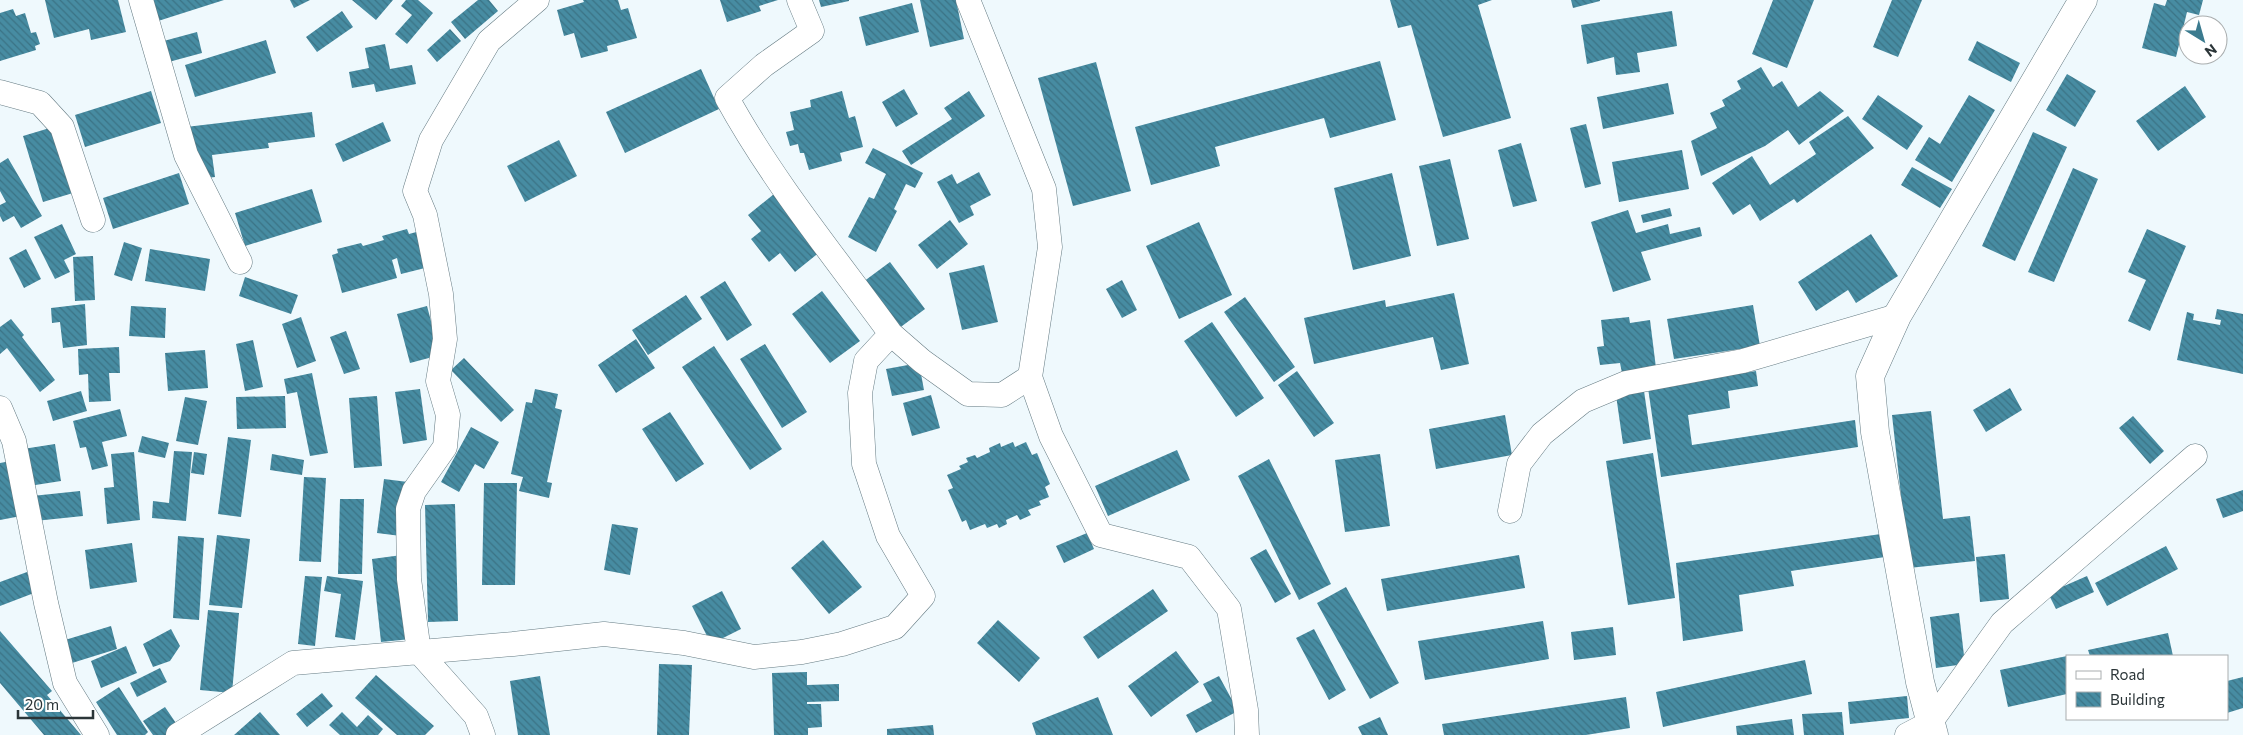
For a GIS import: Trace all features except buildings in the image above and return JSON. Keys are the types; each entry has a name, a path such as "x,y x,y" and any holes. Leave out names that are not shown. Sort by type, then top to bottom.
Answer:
{"street":[{"path":"141,0 186,155 240,262"},
{"path":"483,735 476,716 419,652 409,579 408,509 414,491 445,447 448,415 438,381 445,339 441,294 425,215 415,190 431,140 490,41 537,0"},
{"path":"799,0 812,31 764,65 727,98 743,126 784,188 891,334 922,362 968,394 1002,395 1030,377"},
{"path":"968,0 1044,189 1050,247 1030,377 1051,436 1101,535 1188,557 1229,609 1246,710 1247,735"},
{"path":"1923,731 1920,682 1875,432 1870,376 1897,316 2083,0"},
{"path":"0,92 40,103 62,127 93,220"},
{"path":"1510,511 1519,464 1542,434 1583,401 1626,383 1743,361 1897,316"},
{"path":"178,735 293,663 604,634 684,643 754,657 802,652 842,644 895,627 923,596 888,536 864,464 860,393 866,361 891,334"},
{"path":"0,408 14,441 46,603 65,683 97,735"},
{"path":"1923,731 2002,624 2196,456"}]}
